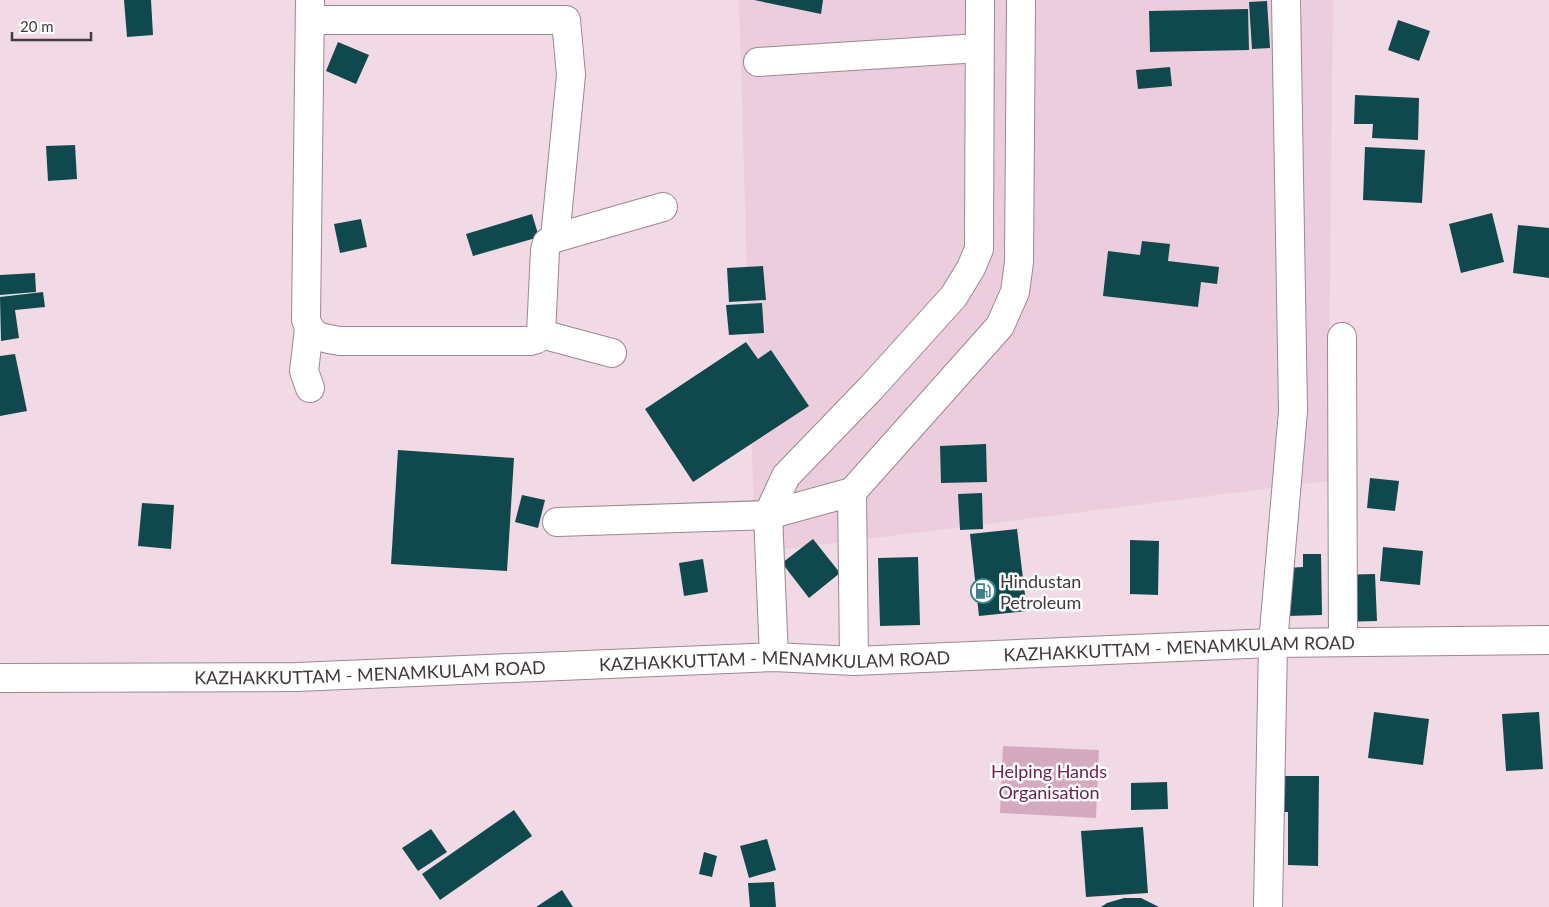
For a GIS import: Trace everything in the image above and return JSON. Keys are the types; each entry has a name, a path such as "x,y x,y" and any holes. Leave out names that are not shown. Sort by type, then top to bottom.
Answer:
{"street":[{"path":"774,657 768,514 786,476 871,388 948,303 971,268 979,249 980,0"},
{"path":"558,522 768,514 852,492 1000,326 1015,292 1019,262 1021,0"},
{"path":"1268,907 1273,643 1293,411 1286,0"},
{"path":"310,388 304,371 309,329 306,320 310,10 564,10 571,75 555,238"},
{"path":"758,62 980,48"},
{"path":"309,329 316,336 340,341 530,341 537,339 540,334 545,250 548,243 555,238 662,207"},
{"path":"540,334 612,353"},
{"path":"1342,336 1343,642"},
{"path":"852,492 854,661"},
{"name":"KAZHAKKUTTAM - MENAMKULAM ROAD","path":"0,678 297,677 774,657 854,661 1273,643 1549,640"}],"shaded area":[{"path":"739,0 1333,0 1328,481 755,553"}],"green space":[{"name":"Helping Hands Organisation","path":"1003,746 1099,750 1096,818 1000,813"}],"building":[{"path":"124,0 151,0 153,35 127,37"},
{"path":"754,0 823,0 821,14"},
{"path":"1267,1 1270,48 1252,49 1249,2"},
{"path":"1248,9 1249,50 1150,52 1149,11"},
{"path":"1398,20 1430,31 1419,61 1388,50"},
{"path":"338,42 369,55 356,84 326,71"},
{"path":"1170,67 1172,86 1138,89 1136,70"},
{"path":"1355,95 1419,98 1418,140 1372,138 1373,124 1354,124"},
{"path":"75,145 77,179 48,181 46,146"},
{"path":"1365,147 1425,150 1422,203 1363,200"},
{"path":"1492,213 1504,262 1461,273 1449,224"},
{"path":"532,214 539,237 473,256 466,234"},
{"path":"361,219 367,247 340,253 334,224"},
{"path":"1518,225 1549,228 1549,278 1513,273"},
{"path":"1142,241 1170,244 1168,261 1219,267 1217,284 1201,282 1198,307 1103,296 1108,251 1140,255"},
{"path":"763,266 766,300 729,302 727,268"},
{"path":"35,273 36,292 0,295 0,275"},
{"path":"43,292 45,307 15,310 19,338 1,341 0,297"},
{"path":"762,303 764,333 729,335 726,305"},
{"path":"746,342 758,359 771,350 809,406 693,482 645,409"},
{"path":"15,354 27,411 0,416 0,356"},
{"path":"986,444 987,482 941,483 940,446"},
{"path":"398,450 514,458 507,571 391,564"},
{"path":"1370,478 1399,481 1395,511 1367,508"},
{"path":"982,493 983,529 960,530 958,494"},
{"path":"522,495 545,500 538,528 515,522"},
{"path":"142,503 174,505 171,549 138,546"},
{"path":"1017,529 1027,611 979,616 970,534"},
{"path":"813,539 840,573 809,598 782,563"},
{"path":"1130,540 1159,541 1158,595 1130,594"},
{"path":"1383,547 1423,551 1420,585 1380,581"},
{"path":"1303,554 1321,554 1322,615 1288,616 1286,568 1303,567"},
{"path":"918,557 920,625 880,626 878,558"},
{"path":"703,559 708,592 684,596 679,563"},
{"path":"1375,574 1377,621 1337,622 1335,575"},
{"path":"1374,712 1429,719 1423,765 1368,758"},
{"path":"1539,712 1543,769 1506,771 1502,714"},
{"path":"1282,776 1319,776 1318,866 1288,865 1288,812 1282,812"},
{"path":"1167,782 1168,809 1131,810 1131,783"},
{"path":"514,810 532,836 440,900 422,874"},
{"name":"Helping Hands Organisation","path":"1143,827 1148,893 1086,897 1081,831"},
{"path":"431,829 447,852 418,871 402,848"},
{"path":"767,839 776,870 749,878 740,846"},
{"path":"704,852 717,856 712,877 699,874"},
{"path":"774,882 776,907 750,907 748,883"},
{"path":"562,890 573,907 536,907"},
{"path":"1124,898 1141,898 1159,907 1101,907 1107,903"}],"place":[{"name":"Hindustan Petroleum","path":"983,591"}]}
